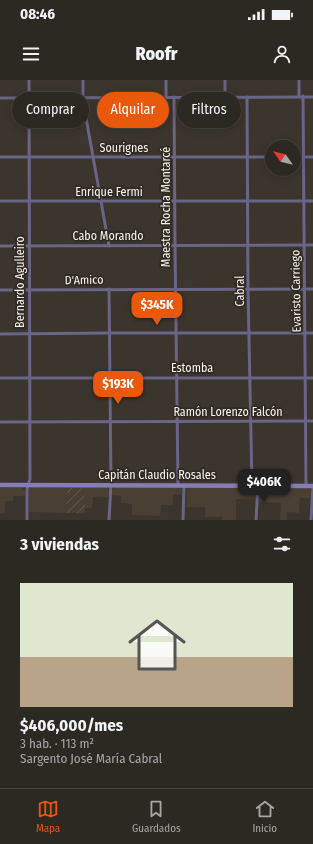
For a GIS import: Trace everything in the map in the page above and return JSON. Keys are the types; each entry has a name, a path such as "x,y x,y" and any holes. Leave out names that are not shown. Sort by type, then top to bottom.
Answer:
{"street":[{"name":"Bernardo Agulleiro","path":"29,80 29,92"},
{"path":"83,80 83,92"},
{"path":"166,80 166,92"},
{"path":"225,80 225,92"},
{"name":"Evaristo Carriego","path":"299,80 301,96 304,201 306,485"},
{"path":"169,97 174,97"},
{"name":"Maestra Rocha Montarcé","path":"174,97 176,422 178,485"},
{"path":"241,97 313,97"},
{"name":"Cabral","path":"247,97 249,244 248,289 252,486"},
{"path":"0,98 12,98"},
{"name":"Bernardo Agulleiro","path":"26,520 28,485 30,479 29,128"},
{"path":"88,128 109,246"},
{"path":"303,156 313,157"},
{"name":"Sourignes","path":"0,157 265,157"},
{"name":"Enrique Fermi","path":"0,201 313,201"},
{"name":"Cabo Morando","path":"0,246 249,244 313,245"},
{"path":"109,289 111,484 109,520"},
{"name":"D'Amico","path":"0,290 313,289"},
{"path":"0,334 313,333"},
{"name":"Estomba","path":"0,378 313,378"},
{"name":"Ramón Lorenzo Falcón","path":"0,422 313,421"},
{"name":"Capitán Claudio Rosales","path":"0,485 111,484 313,486"},
{"path":"183,520 184,485"},
{"path":"256,520 258,486"},
{"path":"311,520 313,486"}],"shaded area":[{"path":"30,487 67,488 66,513 29,512"},
{"path":"84,487 107,487 109,490 109,497 93,497 92,508 84,508"},
{"path":"84,487 85,513 66,513 67,488"},
{"path":"115,487 180,487 182,490 182,495 173,494 173,505 161,505 160,516 132,515 132,504 121,503 121,496 112,495 112,491"},
{"path":"188,487 252,488 256,490 256,499 236,499 236,520 222,520 222,517 205,517 205,507 186,507"},
{"path":"0,488 22,488 25,491 25,496 13,496 13,501 5,501 5,513 0,513"},
{"path":"261,488 308,488 311,489 310,498 300,498 299,513 287,512 287,520 280,520 281,503 259,502 259,491"}]}
